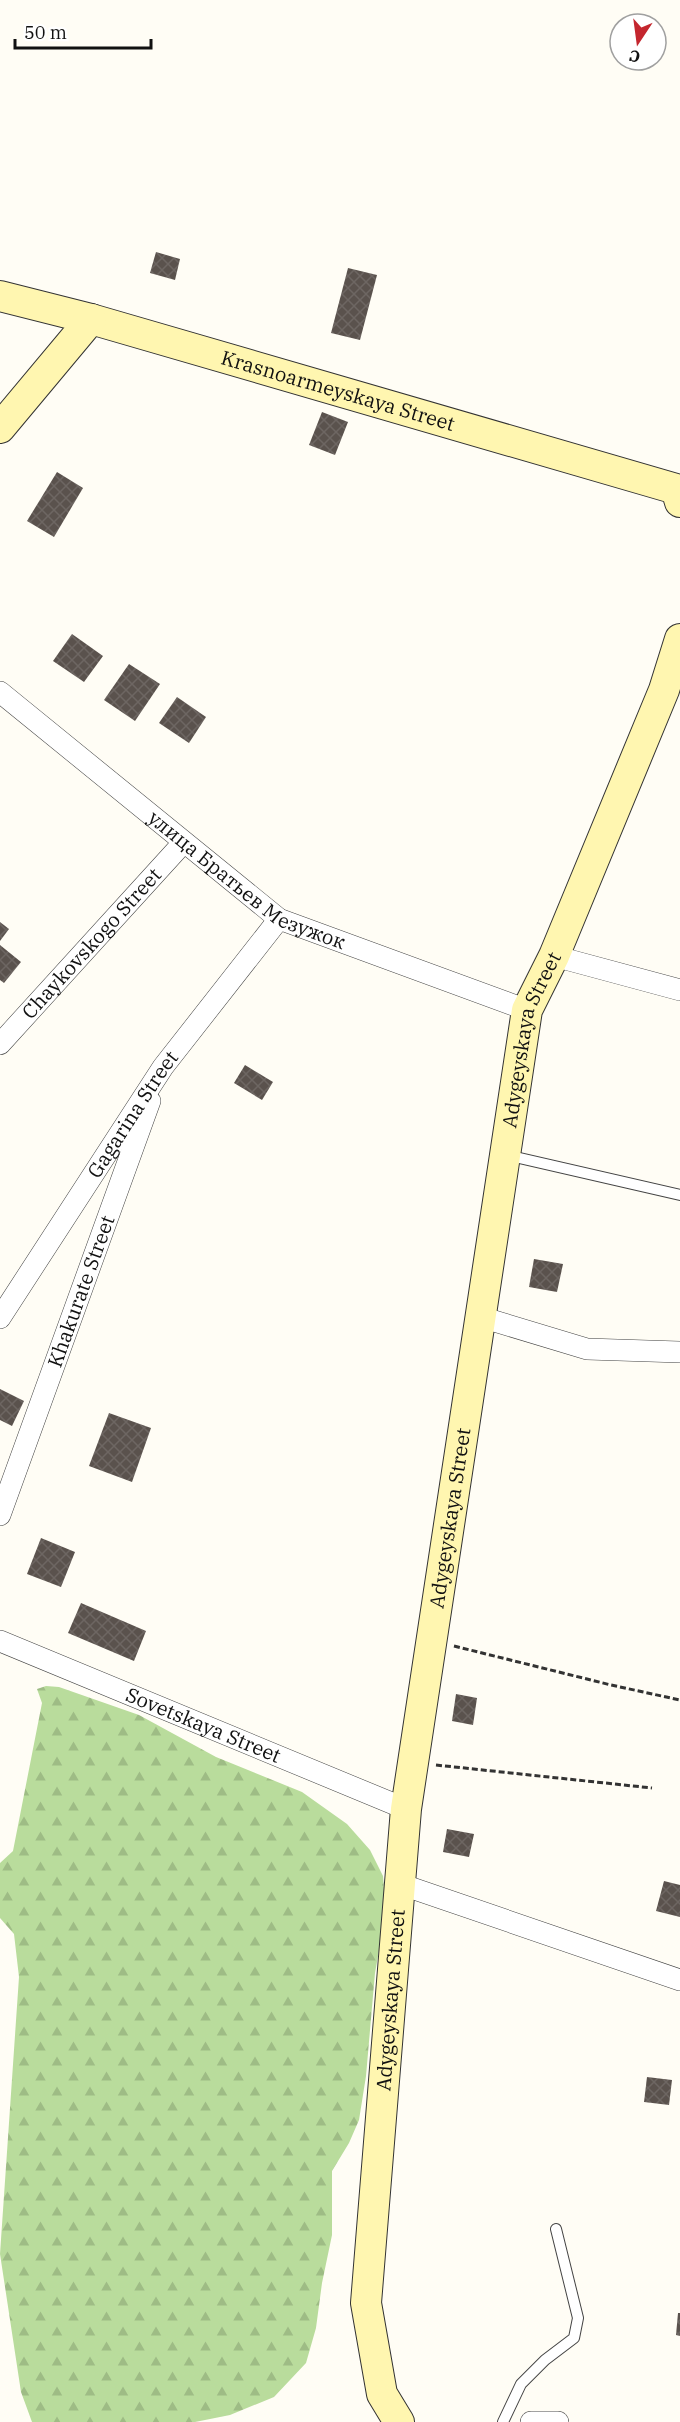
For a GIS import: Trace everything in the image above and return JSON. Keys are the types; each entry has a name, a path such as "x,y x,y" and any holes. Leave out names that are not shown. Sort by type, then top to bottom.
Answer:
{"main road":[{"name":"Krasnoarmeyskaya Street","path":"0,296 91,319 679,494"},
{"path":"0,428 91,319"},
{"name":"Adygeyskaya Street","path":"399,2422 382,2394 366,2303 406,1809 527,1010 554,956 672,686 680,639"}],"street":[{"name":"улица Братьев Мезужок","path":"0,692 279,920 527,1010"},
{"name":"Chaykovskogo Street","path":"0,1044 183,843"},
{"name":"Gagarina Street","path":"0,1318 163,1066 279,920"},
{"path":"554,956 680,990"},
{"name":"Khakurate Street","path":"0,1515 163,1066"},
{"path":"481,1317 587,1349 680,1352"},
{"name":"Sovetskaya Street","path":"0,1641 406,1809"},
{"path":"400,1884 680,1980"},
{"path":"531,2422 558,2422"}],"lane":[{"path":"506,1155 680,1195"},
{"path":"503,2422 521,2384 545,2360 574,2338 578,2318 556,2229"}],"path":[{"path":"432,1640 680,1700"},
{"path":"413,1763 652,1788"}],"green space":[{"path":"46,1686 59,1687 139,1715 216,1757 302,1792 347,1824 370,1850 383,1876 386,1911 375,1973 366,2076 359,2120 349,2143 332,2171 332,2235 316,2328 306,2363 274,2397 230,2415 195,2422 32,2422 21,2392 0,2254 19,1977 14,1934 0,1918 0,1863 13,1851 42,1703 37,1689"}],"building":[{"path":"156,252 180,259 175,280 150,273"},
{"path":"348,268 377,275 360,340 331,333"},
{"path":"322,412 348,422 335,455 309,445"},
{"path":"57,472 83,488 54,537 27,521"},
{"path":"72,634 103,656 84,682 53,661"},
{"path":"129,664 160,684 135,721 104,700"},
{"path":"177,697 206,717 189,743 159,723"},
{"path":"0,922 9,929 0,941"},
{"path":"0,945 21,962 4,983 0,980"},
{"path":"245,1065 273,1082 262,1100 234,1083"},
{"path":"534,1259 563,1264 557,1292 529,1287"},
{"path":"0,1389 24,1401 12,1426 0,1420"},
{"path":"109,1413 151,1428 132,1482 89,1466"},
{"path":"41,1538 75,1552 61,1587 27,1574"},
{"path":"81,1603 146,1631 134,1661 68,1633"},
{"path":"456,1694 477,1698 473,1725 452,1721"},
{"path":"447,1829 474,1834 469,1857 443,1852"},
{"path":"664,1881 680,1885 680,1917 656,1911"},
{"path":"647,2077 672,2080 669,2105 644,2102"},
{"path":"678,2313 680,2313 680,2336 676,2335"}]}
